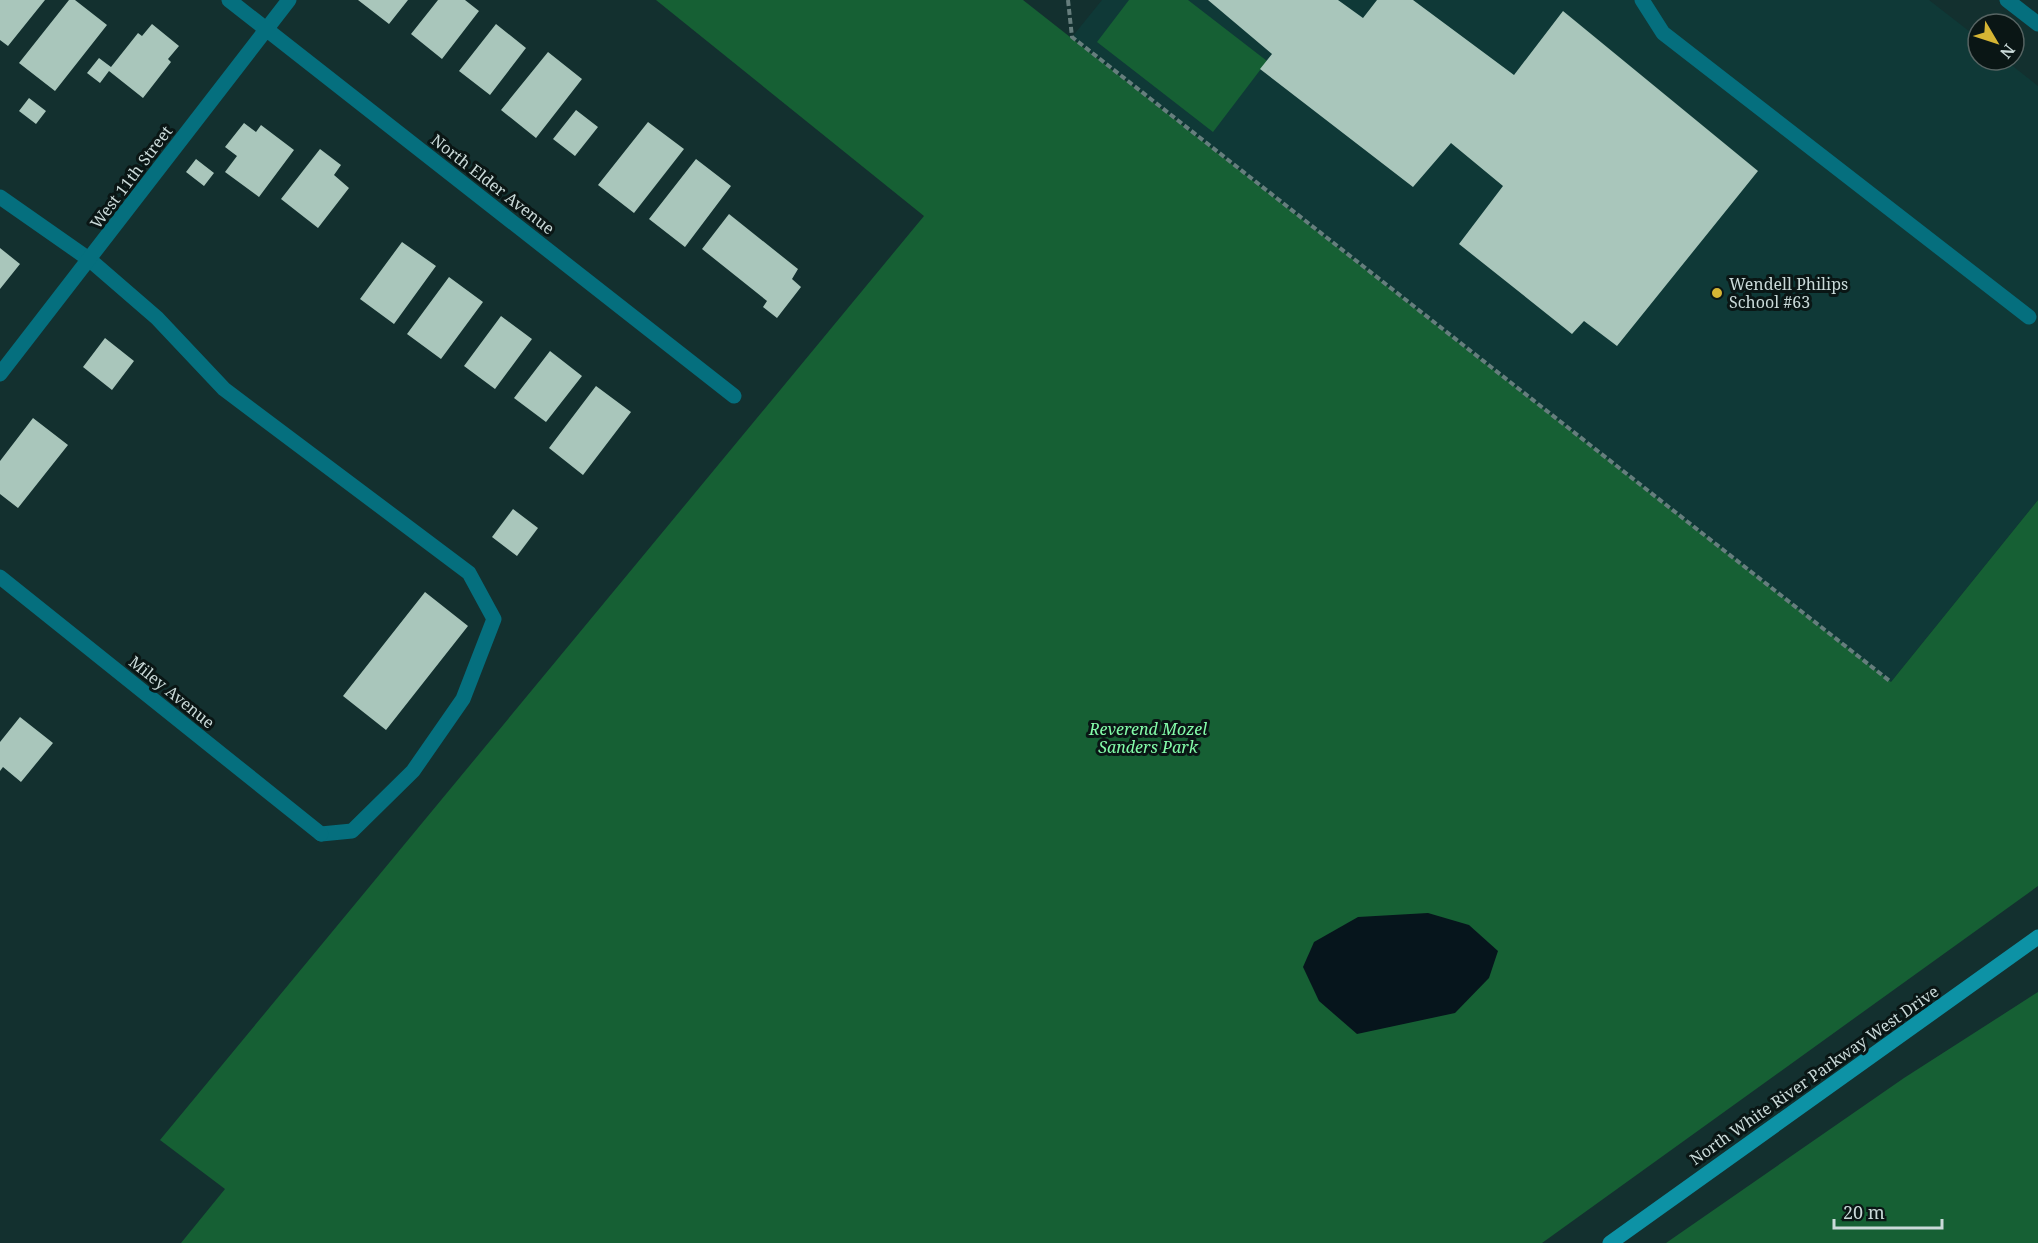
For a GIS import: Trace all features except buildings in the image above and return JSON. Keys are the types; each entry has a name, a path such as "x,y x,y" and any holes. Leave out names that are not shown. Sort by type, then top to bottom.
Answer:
{"main road":[{"name":"North White River Parkway West Drive","path":"1610,1243 2038,937"}],"street":[{"name":"North Elder Avenue","path":"229,0 734,396"},
{"name":"West 11th Street","path":"0,375 289,0"},
{"path":"1642,0 1663,33 2029,316"},
{"path":"2007,0 2038,24"},
{"path":"0,197 90,260"},
{"name":"Miley Avenue","path":"0,578 321,834 352,831 413,771 463,699 494,620 469,573 224,389 157,318 90,260"}],"path":[{"path":"1068,0 1072,37 1891,682"}],"shaded area":[{"name":"Wendell Philips School #63","path":"1102,0 1929,0 1966,29 1966,72 2020,72 2038,86 2038,500 1891,682 1072,37"},
{"path":"1428,913 1469,925 1498,951 1489,978 1455,1013 1357,1034 1319,1001 1303,967 1314,942 1358,917"}],"green space":[{"name":"Reverend Mozel Sanders Park","path":"656,0 1023,0 1891,682 2038,500 2038,886 1542,1243 181,1243 225,1189 160,1140 924,216"},
{"path":"1129,0 1188,0 1267,61 1213,132 1097,42"},
{"path":"2038,992 2038,1243 1666,1243 1904,1078"}],"place":[{"name":"Wendell Philips School #63","path":"1717,293"}]}
